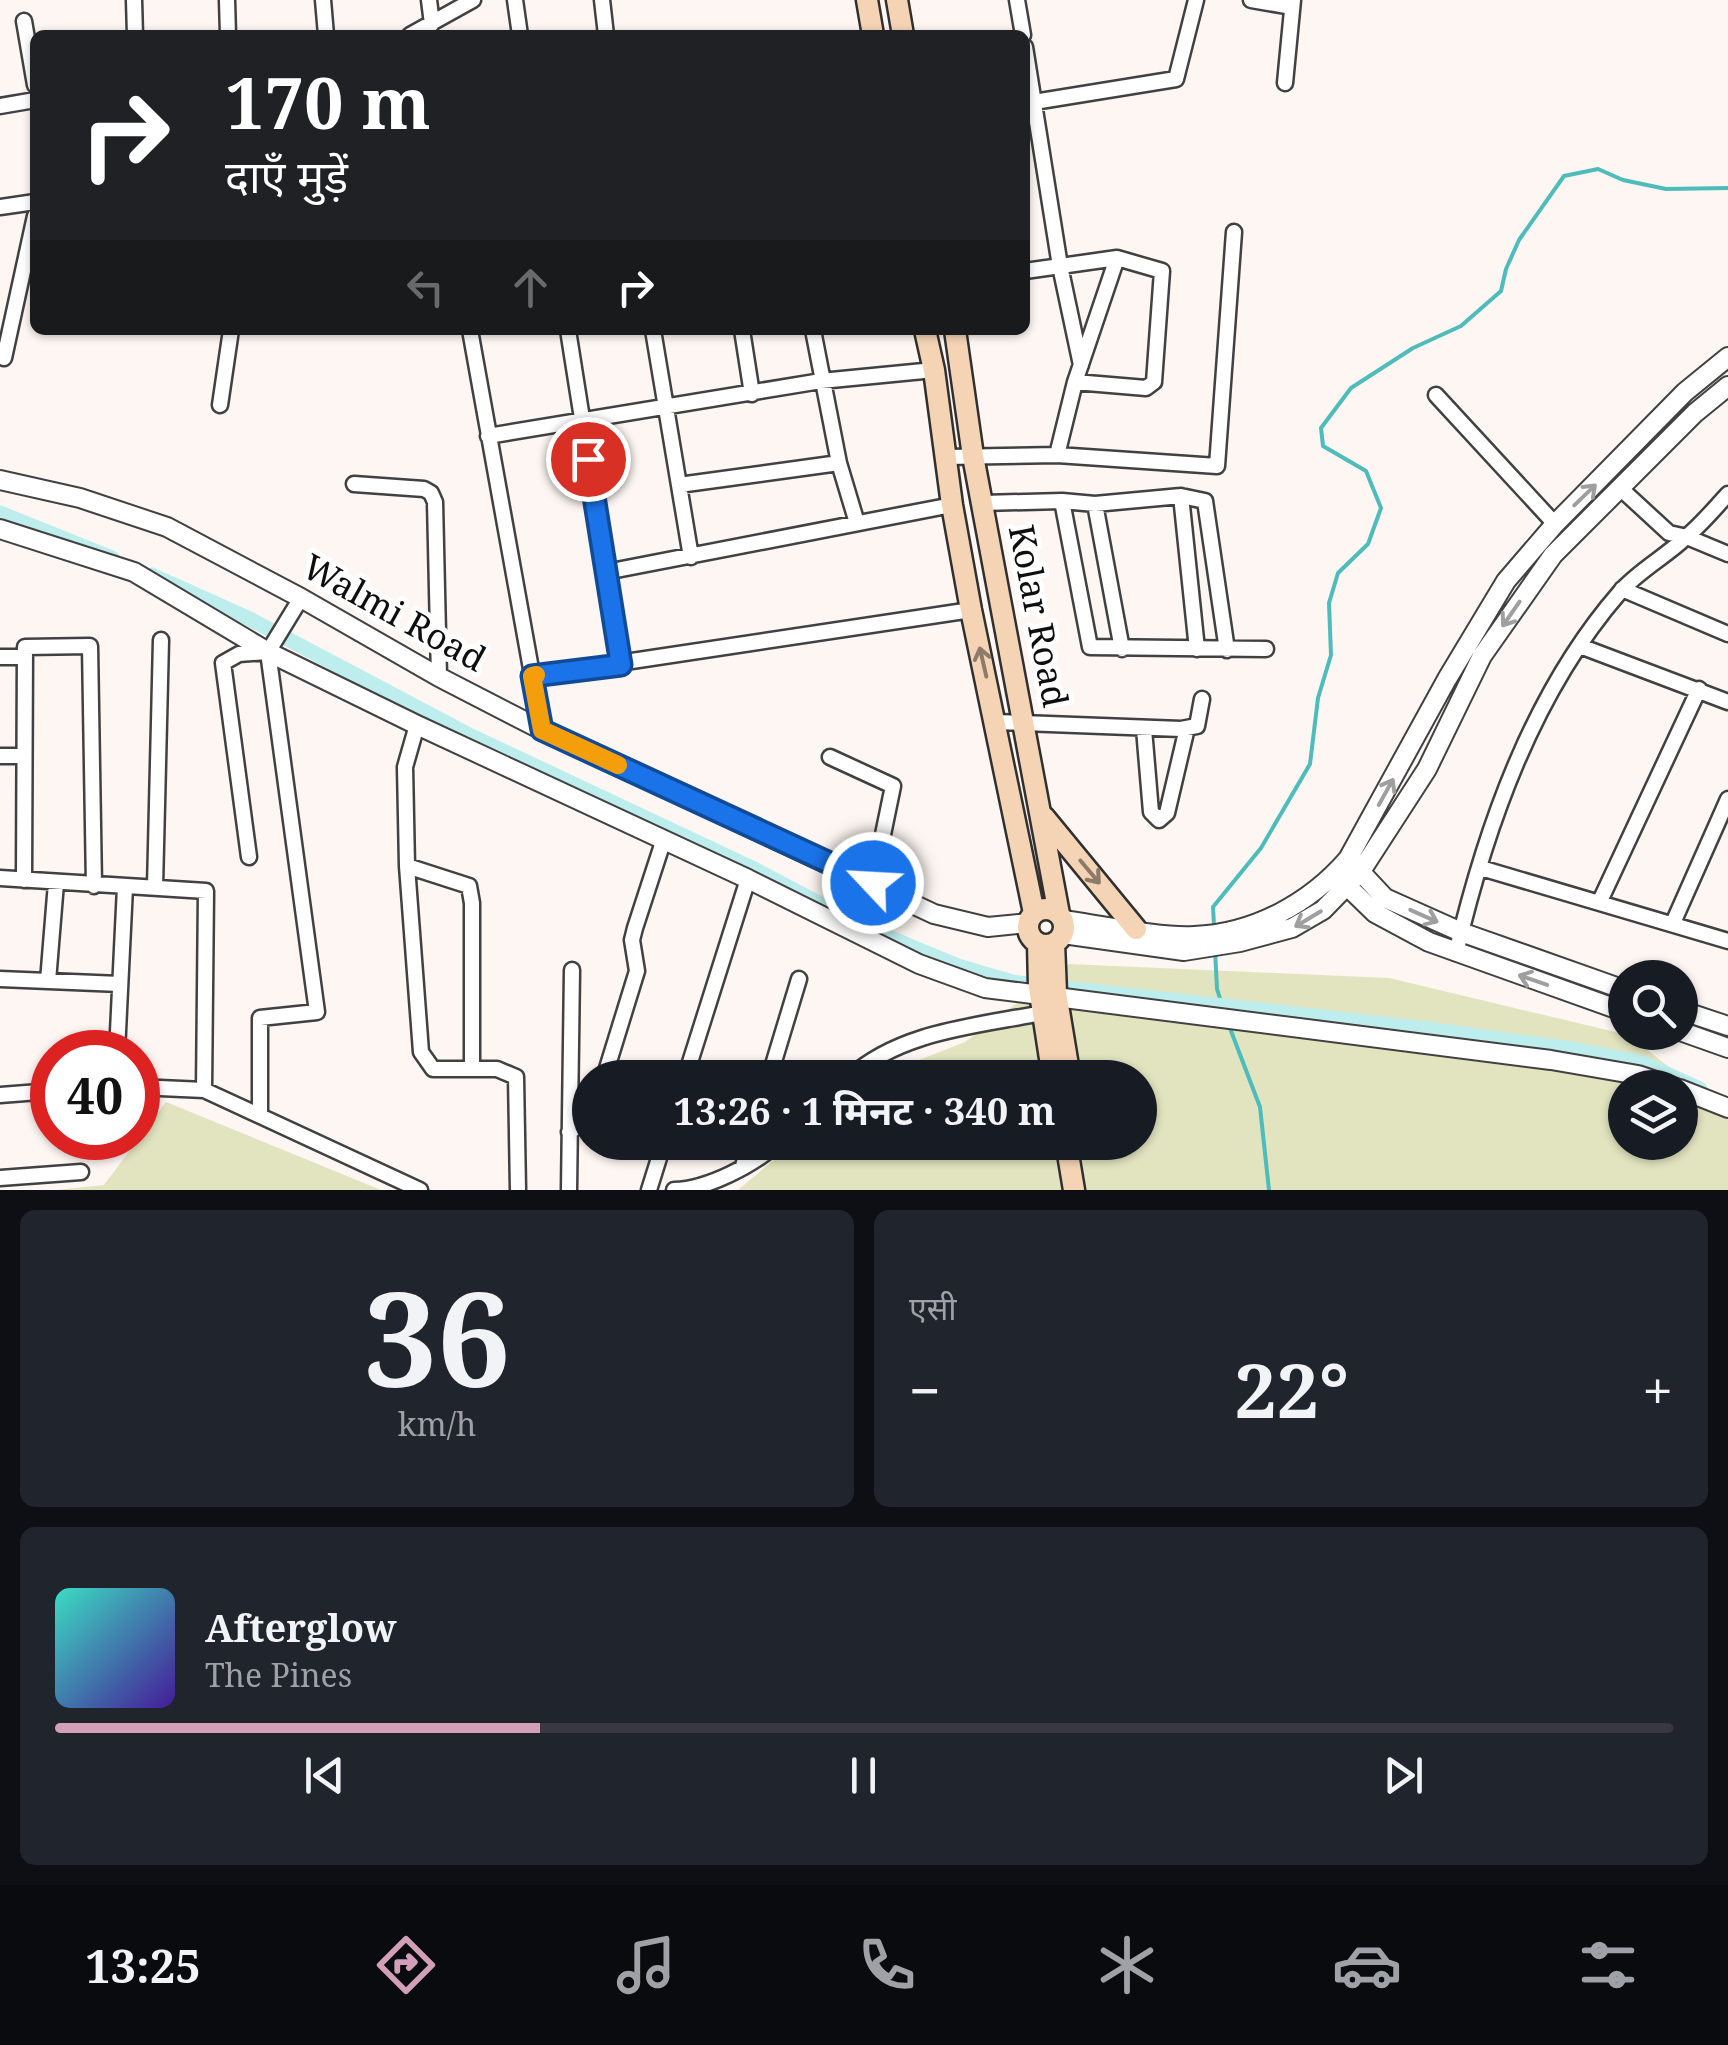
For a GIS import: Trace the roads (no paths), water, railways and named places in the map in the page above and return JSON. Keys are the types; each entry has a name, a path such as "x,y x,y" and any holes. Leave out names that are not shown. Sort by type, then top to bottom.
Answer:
{"main road":[{"path":"867,0 871,30"},
{"path":"897,0 902,30"},
{"name":"Kolar Road","path":"926,335 971,610 1029,890 1032,938 1053,939"},
{"name":"Kolar Road","path":"956,335 973,456 1042,816 1053,939 1047,997 1051,1060"},
{"path":"952,505 983,504"},
{"path":"1042,816 1148,936"},
{"path":"1031,918 1047,909 1053,939"},
{"name":"Kolar Road","path":"1047,997 1065,1060"},
{"path":"1069,1160 1074,1190"},
{"path":"1083,1160 1088,1190"}],"street":[{"path":"134,0 135,30"},
{"path":"228,0 228,30"},
{"path":"323,0 326,30"},
{"path":"429,0 432,24"},
{"path":"420,30 472,0"},
{"path":"514,0 519,30"},
{"path":"602,0 605,30"},
{"path":"1018,0 1022,30"},
{"path":"1034,102 1176,80 1196,0"},
{"path":"1251,0 1292,4 1285,83"},
{"path":"24,21 30,56"},
{"path":"1030,78 1060,266 1081,366"},
{"path":"0,106 30,101"},
{"path":"0,206 30,203"},
{"path":"946,457 1057,455 1217,466 1234,232"},
{"path":"4,358 30,239"},
{"path":"1057,455 1075,382 1117,258"},
{"path":"1030,270 1117,258 1162,272 1154,382 1146,388 1075,382"},
{"path":"220,405 230,335"},
{"path":"471,335 542,730"},
{"path":"569,335 621,665"},
{"path":"654,335 691,556"},
{"path":"743,335 752,394"},
{"path":"813,335 838,463 857,523"},
{"path":"1354,865 1474,630 1506,582 1555,524 1686,392 1728,358"},
{"path":"488,436 821,382 934,370"},
{"path":"1053,939 1238,935 1286,913 1341,880 1428,769 1482,656 1552,554 1695,412 1728,386"},
{"path":"1436,394 1555,524"},
{"path":"678,485 838,463"},
{"name":"Walmi Road","path":"0,480 80,498 167,528 542,730 934,914 988,927 1031,918"},
{"path":"354,484 424,489 432,493 439,677"},
{"path":"1619,487 1668,533 1728,554"},
{"path":"1456,953 1512,774 1536,719 1580,646 1622,590 1687,537 1728,494"},
{"path":"983,504 1062,500 1096,504 1181,496 1200,499 1207,506 1226,650"},
{"path":"1181,496 1197,649"},
{"path":"1062,500 1088,644 1122,650 1266,649"},
{"path":"1096,504 1122,650"},
{"path":"606,572 952,505"},
{"path":"0,529 134,572 268,652 417,725 748,879 919,964 984,988 1609,1070"},
{"path":"1622,590 1728,634"},
{"path":"260,1114 260,1018 317,1012 268,652 301,598"},
{"path":"532,676 971,610"},
{"path":"155,887 160,640"},
{"path":"24,880 25,647 90,646 94,886"},
{"path":"1580,646 1728,702"},
{"path":"249,857 223,663 238,654 268,652"},
{"path":"0,657 24,657"},
{"path":"1600,900 1698,689"},
{"path":"996,722 1186,728 1197,726 1202,699"},
{"path":"417,725 405,766 406,866 421,1052 433,1069 497,1069 516,1077 518,1190"},
{"path":"1144,729 1152,812 1160,820 1167,812 1186,728"},
{"path":"0,756 23,756"},
{"path":"830,756 894,786 873,883"},
{"path":"1673,923 1728,799"},
{"path":"609,1060 636,971 632,940 663,842"},
{"path":"1354,865 1385,898 1460,932 1608,984"},
{"path":"406,866 470,886 472,1068"},
{"path":"1481,868 1600,900 1728,942"},
{"path":"0,878 206,891 204,1090"},
{"path":"691,1060 748,879"},
{"path":"1341,880 1376,913 1456,953 1608,1006"},
{"path":"48,981 56,882"},
{"path":"118,1030 126,887"},
{"path":"569,1190 572,970"},
{"path":"775,1060 799,978"},
{"path":"0,979 120,984"},
{"path":"868,1060 1047,997"},
{"path":"1698,1016 1728,1026"},
{"path":"1698,1037 1728,1048"},
{"path":"160,1087 204,1090 420,1190"},
{"path":"0,1095 30,1093"},
{"path":"1698,1096 1728,1108"},
{"path":"650,1190 659,1160"},
{"path":"742,1166 744,1160"},
{"path":"674,1190 691,1189 751,1160"},
{"path":"0,1178 81,1172"}],"waterway":[{"path":"1214,926 1213,907 1261,848 1310,764 1318,698 1331,655 1329,603 1338,573 1368,544 1381,508 1366,471 1323,446 1321,428 1351,388 1413,348 1461,326 1501,291 1519,240 1564,176 1598,169 1623,180 1666,189 1728,188"},
{"path":"0,513 112,558"},
{"path":"152,575 250,619 467,734 752,868 864,927 958,966 1012,982 1578,1050 1643,1063 1700,1089"},
{"path":"1215,950 1217,989 1225,1014"},
{"path":"1228,1023 1260,1107 1269,1190"}]}
